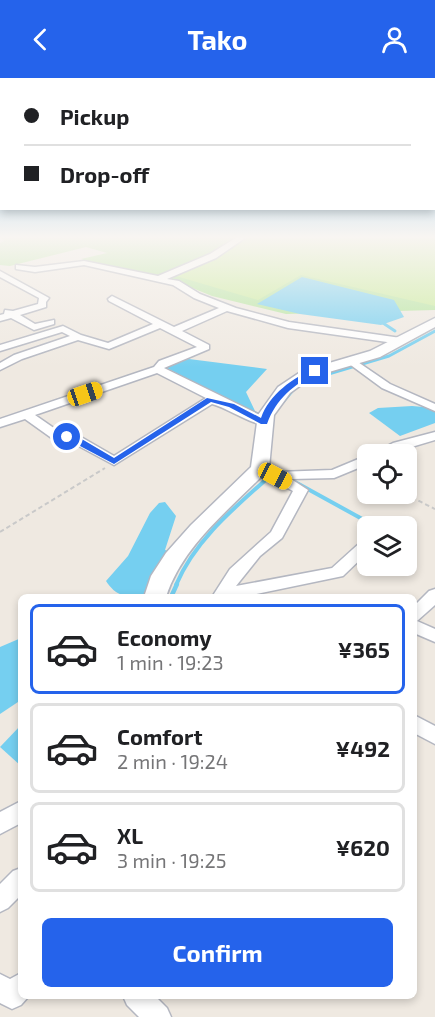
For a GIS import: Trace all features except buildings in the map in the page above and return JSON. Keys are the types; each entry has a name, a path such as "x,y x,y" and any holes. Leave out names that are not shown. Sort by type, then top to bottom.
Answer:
{"street":[{"path":"0,318 43,305 41,302 45,298 14,280"},
{"path":"162,280 176,283 196,296 226,308 288,325 401,341"},
{"path":"0,423 158,369 163,363 205,347 112,299"},
{"path":"0,307 34,327 51,322"},
{"path":"174,331 226,308"},
{"path":"0,348 63,329 78,337 109,346 160,324"},
{"path":"268,472 264,422 266,415 275,400 298,379 315,371 375,354 432,325"},
{"path":"0,367 18,357 78,337"},
{"path":"352,361 386,386 434,406"},
{"path":"158,369 264,422"},
{"path":"26,414 57,436 77,440 114,461 210,400 231,405"},
{"path":"405,444 435,436"},
{"path":"156,594 162,576 174,558 268,472 334,474 357,464"},
{"path":"223,594 236,573 277,535 302,490 268,472"},
{"path":"227,594 337,572 357,553"},
{"path":"417,613 435,595"},
{"path":"417,627 435,636"},
{"path":"417,725 435,736"},
{"path":"0,824 18,814"},
{"path":"0,900 18,882"},
{"path":"0,987 12,996 18,989"},
{"path":"139,999 158,1017"}],"path":[{"path":"0,532 114,461"},
{"path":"417,500 435,509"}],"green space":[{"path":"172,280 435,280 435,310 286,314 212,296"},
{"path":"189,280 293,280 258,300"},
{"path":"322,280 435,280 435,306"}],"water":[{"path":"297,280 313,280 394,300 404,317 381,325 300,314 257,304"},
{"path":"189,359 267,369 246,392 255,411 259,413 255,415 165,367 175,361"},
{"path":"424,407 435,412 435,423 400,436 369,413 378,408"},
{"path":"165,502 176,516 165,550 168,551 147,594 119,594 106,581 128,556 150,513 159,503"},
{"path":"18,639 18,702 0,714 0,647"},
{"path":"18,728 18,763 0,747"}],"waterway":[{"path":"381,322 386,325"},
{"path":"386,325 395,331"},
{"path":"305,381 389,356 435,331"},
{"path":"283,402 294,389"},
{"path":"176,585 194,553 205,539 229,513 270,476"},
{"path":"295,482 357,516"},
{"path":"172,594 177,584"}],"route":[{"path":"67,437 77,440 114,461 210,400 231,405 264,422 275,400 284,390 298,379 315,371"}]}
